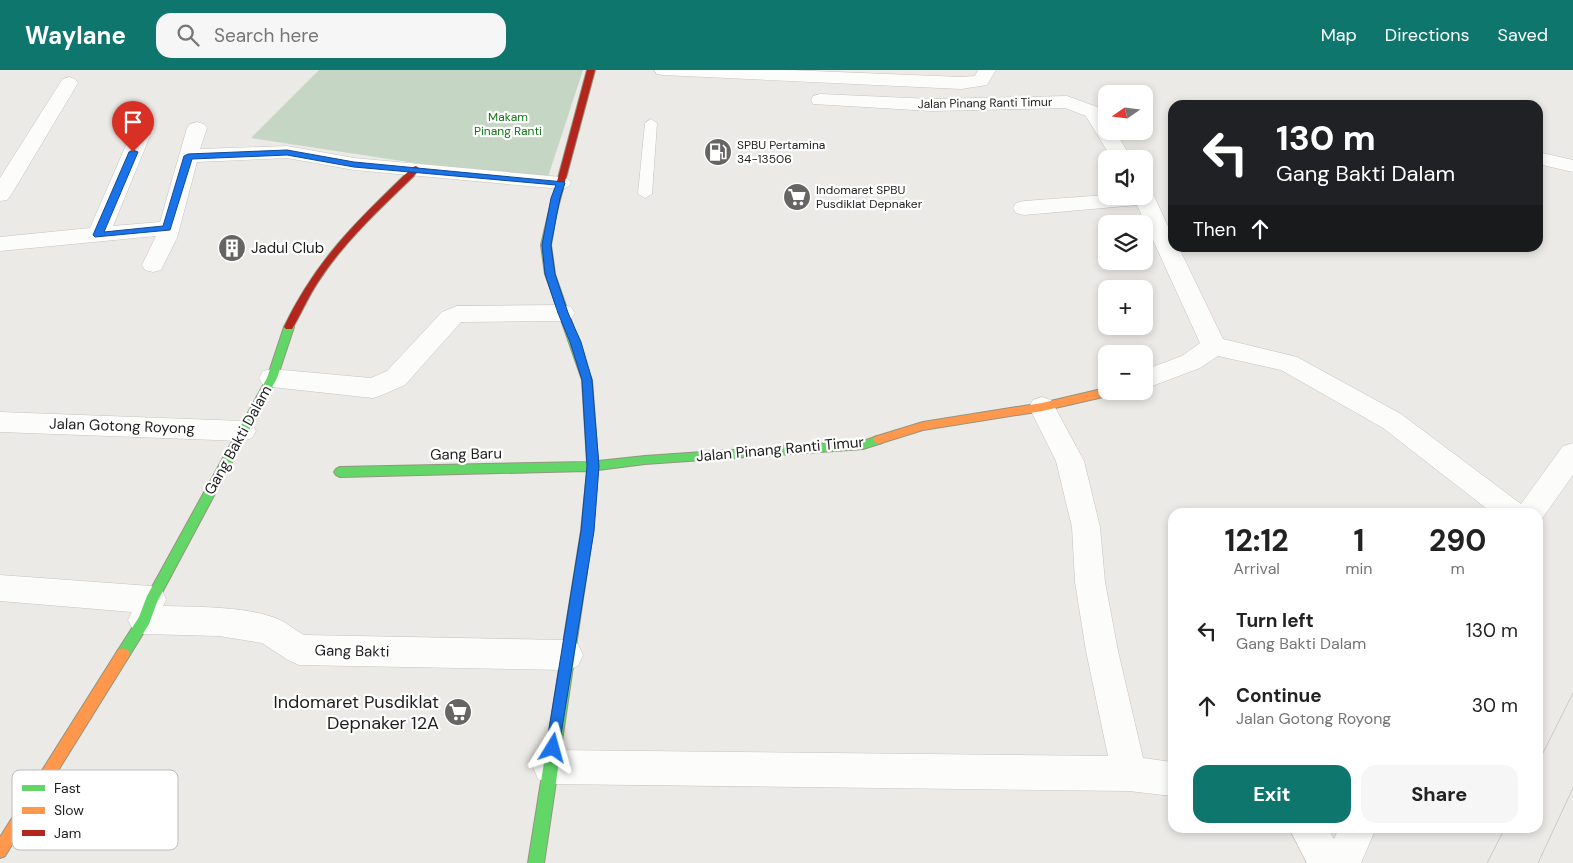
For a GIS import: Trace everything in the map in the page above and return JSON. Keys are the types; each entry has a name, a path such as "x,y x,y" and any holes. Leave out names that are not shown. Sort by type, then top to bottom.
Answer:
{"street":[{"path":"536,863 567,655 588,531 593,466 587,380 576,342 563,313 550,274 546,245 556,198 591,70"},
{"path":"663,70 853,74 962,83 981,81 987,70"},
{"path":"0,195 69,83"},
{"name":"Jalan Pinang Ranti Timur","path":"820,100 932,105 1067,102 1093,112 1117,150"},
{"path":"153,265 166,238 167,228 197,128"},
{"path":"98,235 140,136"},
{"path":"188,156 287,152 354,164 561,183"},
{"path":"1543,159 1573,166"},
{"name":"Gang Bakti Dalam","path":"49,770 147,610 272,378 279,350 320,270 347,235 416,169"},
{"path":"1024,208 1098,201"},
{"path":"1147,205 1168,249"},
{"path":"0,244 167,228"},
{"path":"1169,252 1214,346"},
{"path":"272,378 373,388 396,378 450,318 457,314 563,313"},
{"path":"1153,377 1191,362 1214,346 1288,364 1392,421 1506,508"},
{"name":"Jalan Pinang Ranti Timur","path":"593,466 645,460 863,445 924,426 1042,407 1098,394"},
{"path":"1042,407 1070,462 1086,527 1090,582 1102,652 1129,774"},
{"name":"Jalan Gotong Royong","path":"0,422 243,431"},
{"path":"1535,508 1573,454"},
{"name":"Gang Baru","path":"340,472 593,466"},
{"path":"0,588 147,610"},
{"name":"Gang Bakti","path":"147,610 269,630 298,650 567,655"},
{"path":"550,767 1129,774 1168,779"},
{"name":"Gang Bakti Dalam","path":"0,851 12,831"},
{"path":"1310,833 1328,863"},
{"path":"1342,863 1356,833"}],"lane":[{"path":"645,194 651,124"}],"green space":[{"name":"Makam Pinang Ranti","path":"319,70 583,70 546,183 251,138"}],"tram line":[{"path":"1543,753 1573,693"},
{"path":"1538,863 1573,788"},
{"path":"1487,863 1502,833"}],"traffic: fast":[{"path":"536,863 587,531 593,466 587,380 550,274 546,245 552,215"},
{"path":"123,654 144,620 151,600 272,378 289,327"},
{"path":"340,472 593,466 645,460 863,445 878,440"}],"traffic: slow":[{"path":"878,440 923,426 1042,407 1098,394"},
{"path":"51,770 123,654"},
{"path":"0,851 12,832"}],"traffic: jam":[{"path":"552,215 591,70"},
{"path":"289,327 300,303 328,260 361,223 416,169"}],"place":[{"name":"SPBU Pertamina 34-13506","path":"718,152"},
{"name":"Indomaret SPBU Pusdiklat Depnaker","path":"797,197"},
{"name":"Jadul Club","path":"232,248"},
{"name":"Indomaret Pusdiklat Depnaker 12A","path":"458,712"}],"route":[{"path":"133,152 98,235 167,228 188,156 287,152 354,164 561,183 546,245 550,274 563,313 576,342 587,380 593,466 588,531 553,748"}]}
